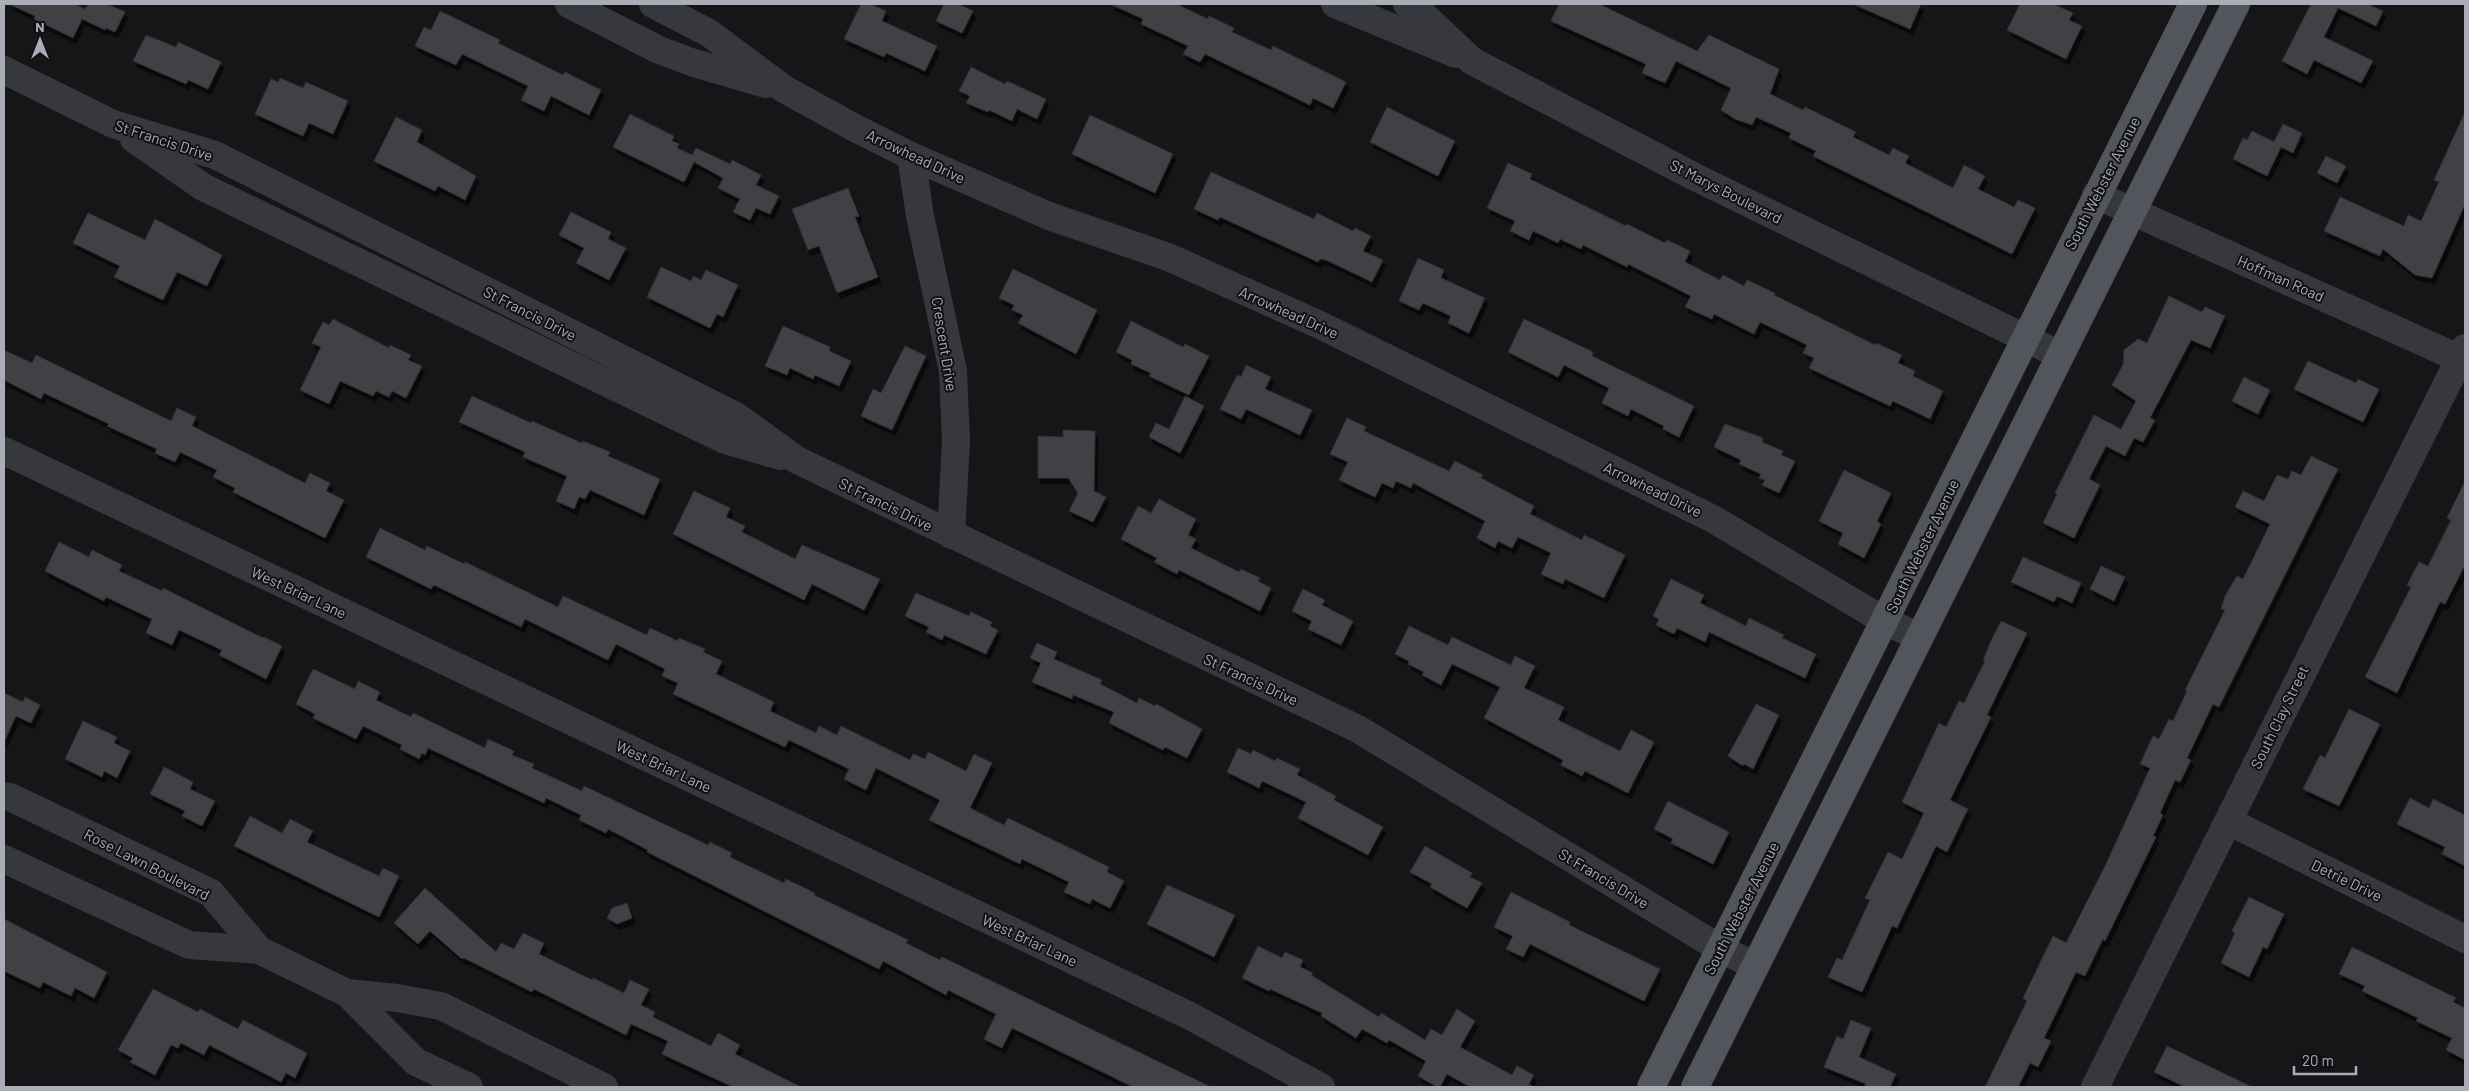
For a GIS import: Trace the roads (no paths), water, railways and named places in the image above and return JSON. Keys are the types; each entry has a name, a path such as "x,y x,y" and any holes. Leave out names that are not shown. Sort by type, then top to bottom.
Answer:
{"main road":[{"name":"South Webster Avenue","path":"1651,1087 2193,4"},
{"path":"1695,1087 2132,211 2230,6"}],"street":[{"path":"569,4 659,50 694,64 784,89"},
{"name":"Arrowhead Drive","path":"653,4 709,33 784,89 911,156 1049,216 1168,257 1320,325 1713,519 1885,621 1919,637"},
{"path":"1335,4 1472,61"},
{"name":"St Marys Boulevard","path":"1407,4 1419,11 1472,61 1696,176 2060,355"},
{"name":"St Francis Drive","path":"4,70 113,124 215,155 736,416 796,460 951,536 1358,729 1721,949 1755,966"},
{"name":"Crescent Drive","path":"911,156 920,216 953,371 956,441 951,536"},
{"name":"Hoffman Road","path":"2096,195 2464,356"},
{"name":"South Clay Street","path":"2095,1087 2464,356"},
{"name":"West Briar Lane","path":"4,451 1181,1012 1321,1087"},
{"name":"Rose Lawn Boulevard","path":"4,796 10,797 210,893 259,950 347,993 397,998 441,1006 604,1087"},
{"name":"Detrie Drive","path":"2228,821 2465,938"},
{"path":"4,859 189,946 259,950"},
{"path":"347,993 416,1062 469,1087"}]}
